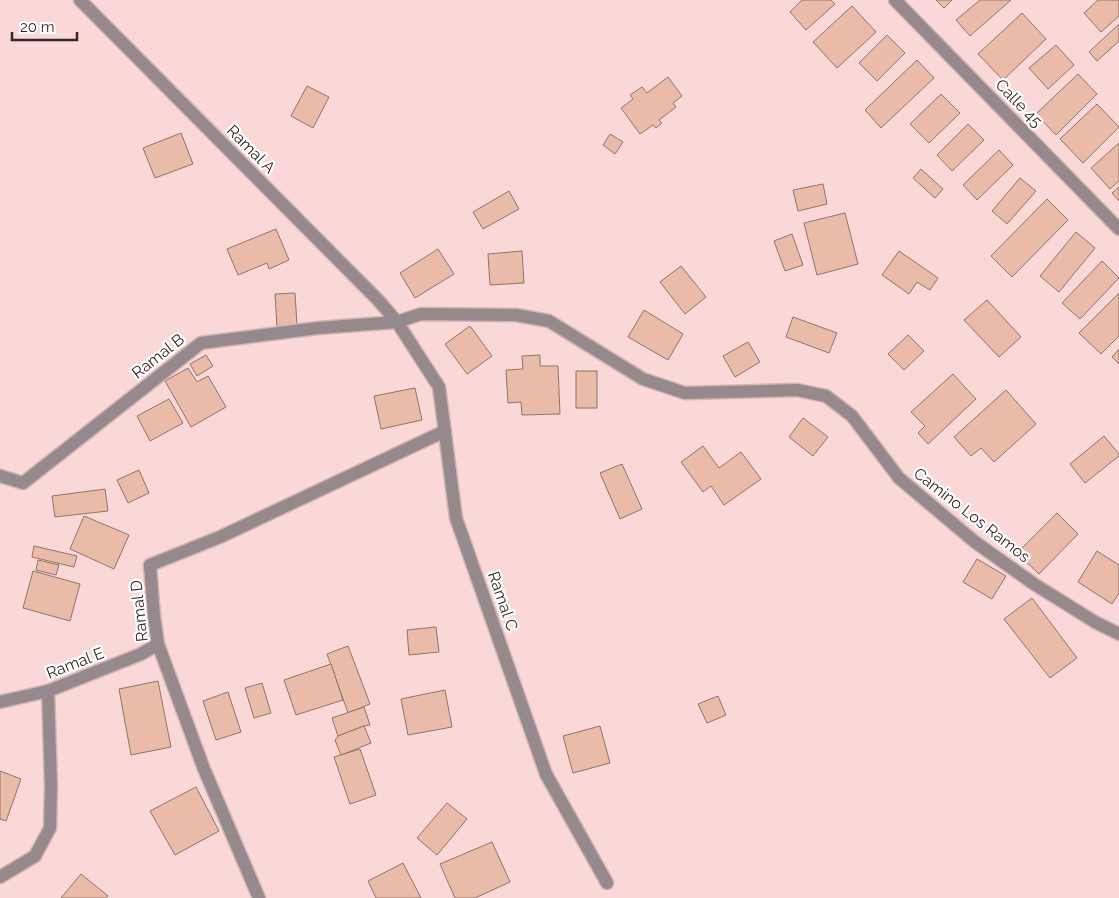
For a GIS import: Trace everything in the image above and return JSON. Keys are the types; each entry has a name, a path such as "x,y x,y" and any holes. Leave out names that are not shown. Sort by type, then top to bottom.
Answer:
{"street":[{"name":"Ramal A","path":"80,0 398,322"},
{"name":"Calle 45","path":"896,0 1119,229"},
{"name":"Camino Los Ramos","path":"398,322 421,314 516,315 549,321 643,379 685,394 797,390 826,396 852,416 899,478 975,542 1034,584 1095,622 1119,634"},
{"name":"Ramal C","path":"398,322 439,387 456,518 546,774 607,883"},
{"name":"Ramal B","path":"0,476 23,483 201,343 318,328 398,322"},
{"name":"Ramal D","path":"259,898 204,769 158,644 150,565 220,537 445,430"},
{"name":"Ramal E","path":"0,702 48,691 141,654 158,644"},
{"path":"0,877 35,856 50,828 51,786 48,691"}],"building":[{"path":"802,0 831,0 835,4 806,30 790,12"},
{"path":"936,0 952,0 944,8"},
{"path":"980,0 1011,0 970,36 956,20"},
{"path":"1098,0 1119,0 1119,16 1101,32 1084,13"},
{"path":"852,6 876,32 837,68 813,42"},
{"path":"1022,13 1046,39 1003,80 978,54"},
{"path":"1119,24 1119,41 1097,61 1089,52"},
{"path":"887,35 905,53 877,81 859,63"},
{"path":"1056,45 1074,65 1048,89 1029,68"},
{"path":"917,60 934,78 881,128 865,110"},
{"path":"1078,74 1097,94 1056,135 1036,114"},
{"path":"668,77 682,96 673,103 676,107 659,120 662,123 656,128 653,125 640,134 621,108 633,99 630,95 642,87 647,93"},
{"path":"307,86 329,97 313,128 291,116"},
{"path":"941,94 960,113 929,143 910,124"},
{"path":"1097,104 1119,127 1083,163 1060,139"},
{"path":"968,124 984,140 952,171 937,155"},
{"path":"181,133 193,164 155,178 143,148"},
{"path":"610,134 623,142 615,154 603,145"},
{"path":"1119,143 1119,181 1110,189 1091,168"},
{"path":"999,150 1013,165 977,200 963,185"},
{"path":"921,169 943,189 935,198 913,178"},
{"path":"1020,178 1036,191 1007,224 992,211"},
{"path":"823,184 827,204 798,211 793,190"},
{"path":"1119,187 1119,201 1112,193"},
{"path":"509,191 519,209 483,229 473,212"},
{"path":"1047,199 1068,220 1012,277 991,256"},
{"path":"845,213 858,264 817,275 804,223"},
{"path":"276,229 289,260 269,269 267,263 238,275 227,249"},
{"path":"1076,232 1095,248 1059,292 1040,276"},
{"path":"792,234 803,265 785,271 774,241"},
{"path":"438,249 454,274 415,298 400,273"},
{"path":"522,251 524,283 490,285 488,254"},
{"path":"899,251 938,278 930,290 917,282 909,294 882,275"},
{"path":"1102,261 1119,278 1080,319 1062,303"},
{"path":"681,266 706,297 685,314 660,282"},
{"path":"295,293 297,325 277,327 275,294"},
{"path":"1119,293 1119,336 1101,354 1079,333"},
{"path":"987,300 1021,337 999,357 964,320"},
{"path":"644,310 683,334 668,360 628,337"},
{"path":"793,317 837,333 829,353 786,337"},
{"path":"470,326 492,356 467,374 445,344"},
{"path":"908,335 924,351 904,370 888,354"},
{"path":"748,342 760,362 735,377 723,356"},
{"path":"1119,349 1119,364 1112,357"},
{"path":"206,355 213,366 197,376 190,364"},
{"path":"540,355 540,366 558,366 560,414 522,415 521,402 508,403 506,370 523,369 522,356"},
{"path":"188,368 197,382 208,376 226,407 191,427 165,381"},
{"path":"576,371 597,371 597,408 576,408"},
{"path":"953,374 976,399 928,444 918,433 925,426 911,412"},
{"path":"415,388 422,420 381,429 374,396"},
{"path":"1006,390 1036,424 994,462 981,448 971,456 954,437"},
{"path":"169,399 183,423 150,441 137,416"},
{"path":"803,418 828,437 813,456 789,437"},
{"path":"1104,436 1119,456 1085,483 1070,464"},
{"path":"703,446 719,468 741,452 761,479 724,505 711,486 703,492 681,462"},
{"path":"622,464 642,509 620,519 600,473"},
{"path":"139,470 149,493 128,503 117,480"},
{"path":"105,489 108,511 55,517 52,496"},
{"path":"1057,513 1078,534 1039,574 1017,553"},
{"path":"84,516 129,535 114,569 70,549"},
{"path":"34,546 77,556 74,567 32,557"},
{"path":"1097,551 1119,565 1119,593 1112,604 1078,582"},
{"path":"977,559 1006,576 992,599 963,582"},
{"path":"38,560 59,565 56,575 36,570"},
{"path":"33,571 80,584 70,621 23,608"},
{"path":"1032,598 1077,658 1050,678 1004,619"},
{"path":"436,627 439,652 409,655 407,630"},
{"path":"348,646 370,704 348,713 327,654"},
{"path":"331,664 343,700 296,715 284,680"},
{"path":"158,681 171,747 131,755 119,689"},
{"path":"262,683 271,713 254,718 245,688"},
{"path":"445,690 452,727 408,735 401,699"},
{"path":"228,692 241,732 216,740 203,701"},
{"path":"718,696 726,715 707,723 698,704"},
{"path":"364,707 370,725 338,736 332,718"},
{"path":"364,726 371,743 341,755 335,740 338,736"},
{"path":"600,726 610,763 573,773 563,736"},
{"path":"360,749 376,795 350,804 334,757"},
{"path":"0,771 21,779 6,821 0,819"},
{"path":"196,787 219,831 175,855 150,811"},
{"path":"447,803 467,819 437,855 417,838"},
{"path":"492,842 510,882 475,898 455,898 440,864"},
{"path":"403,863 421,898 376,898 368,881"},
{"path":"81,874 108,896 106,898 61,898"}]}
